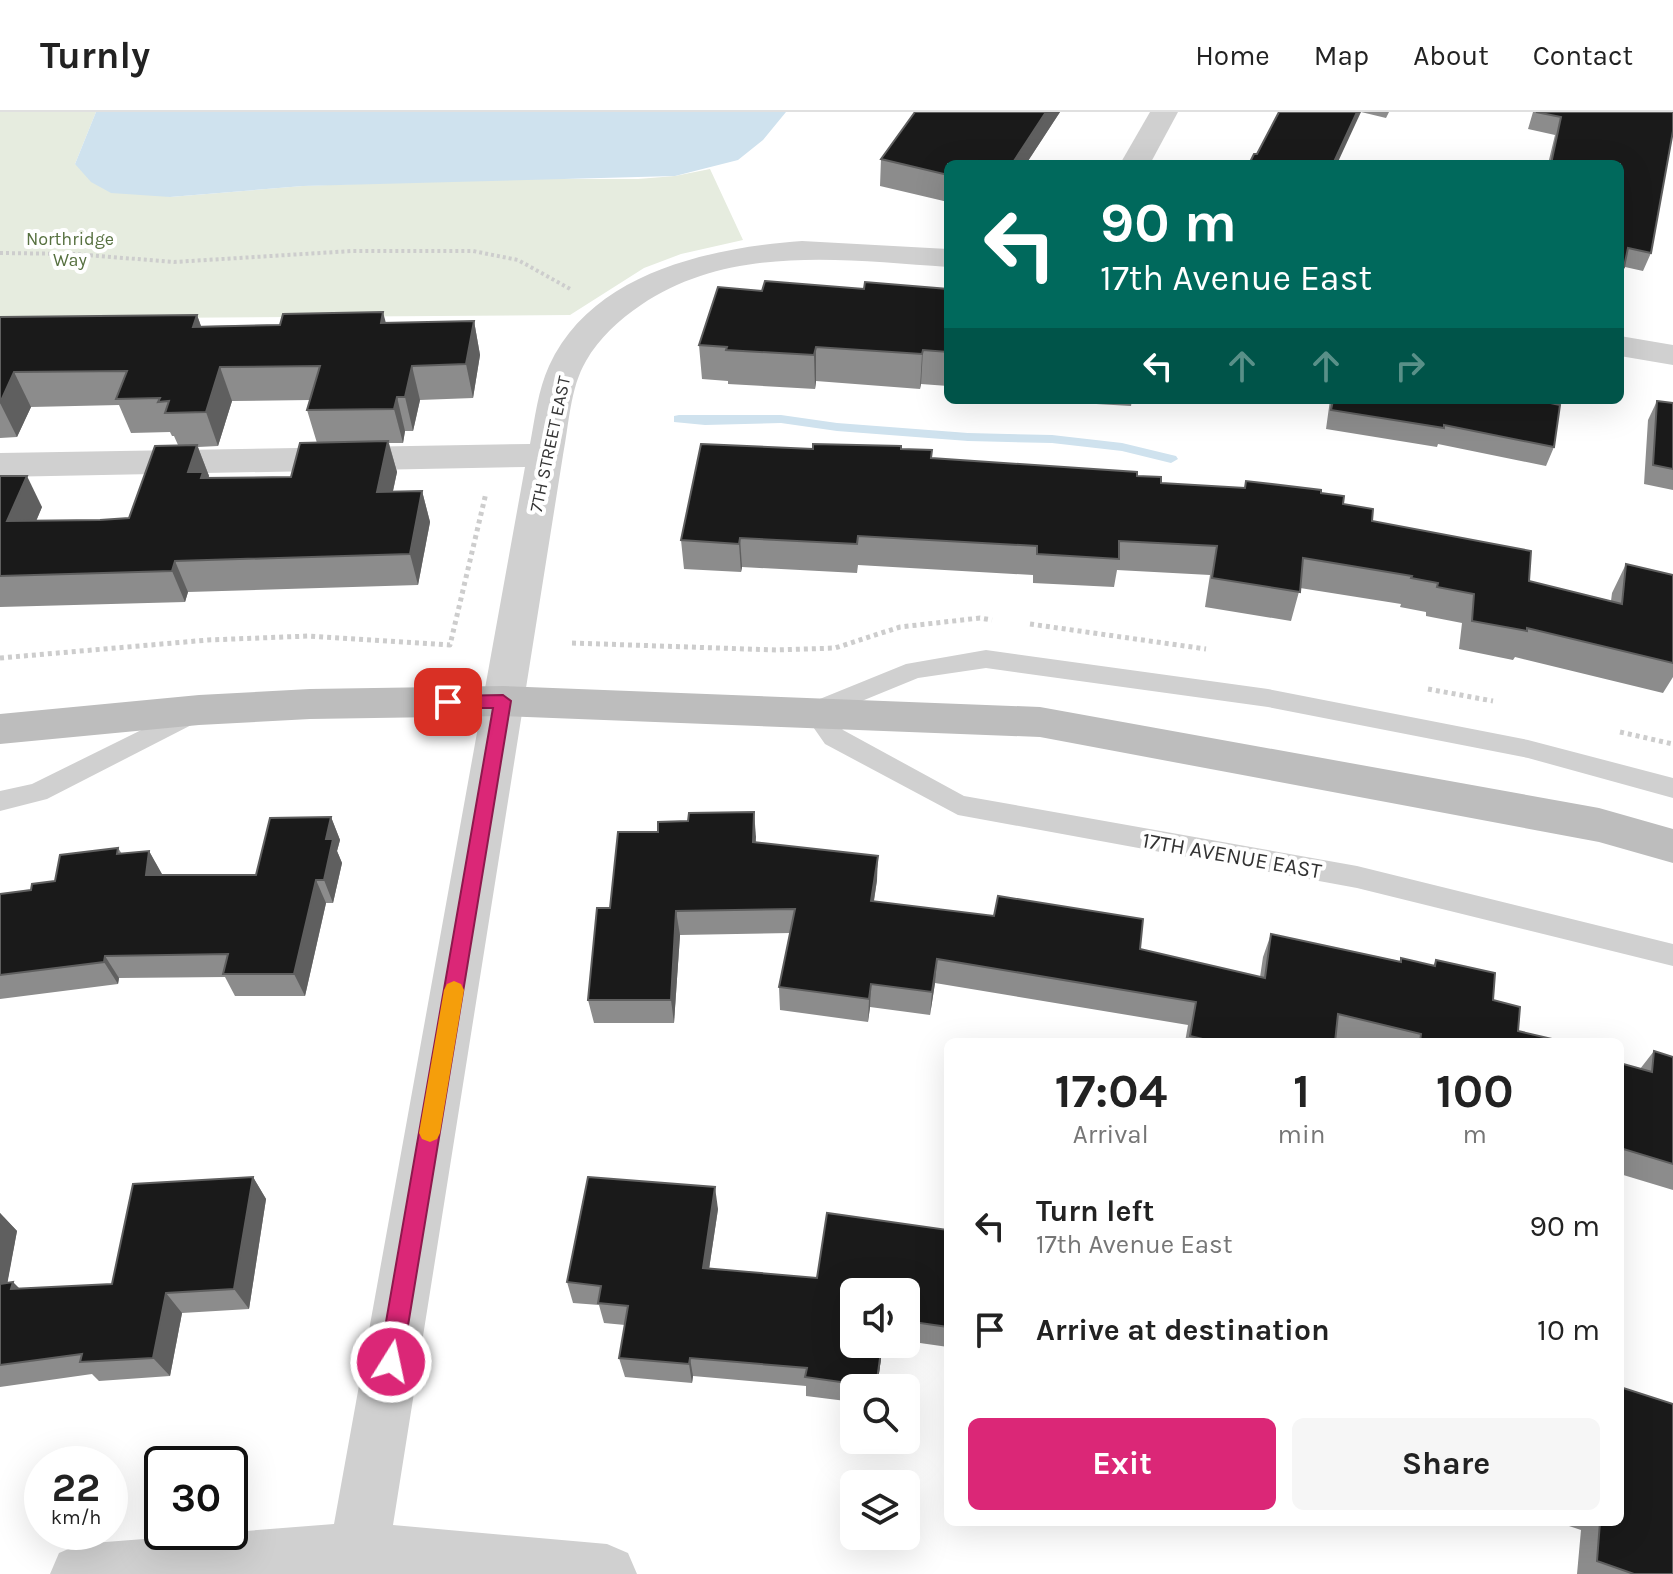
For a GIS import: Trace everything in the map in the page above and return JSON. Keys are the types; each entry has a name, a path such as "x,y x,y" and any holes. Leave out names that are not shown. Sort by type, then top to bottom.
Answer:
{"street":[{"path":"1137,160 1164,112"},
{"name":"7TH STREET EAST","path":"357,1562 545,455 567,363 588,331 626,298 681,273 730,259 802,250 944,258"},
{"path":"1624,347 1673,355"},
{"path":"0,465 545,455"},
{"path":"0,729 199,710 310,704 503,701 1040,722 1599,825 1673,846"},
{"path":"80,1574 357,1562 607,1574"}],"lane":[{"path":"814,711 914,670 986,659 1268,698 1528,749 1673,788"},
{"path":"0,801 38,792 199,710"},
{"name":"17TH AVENUE EAST","path":"814,711 834,737 958,805 1357,877 1673,955"}],"path":[{"path":"0,253 74,254 174,262 352,251 473,251 518,260 580,295"},
{"path":"0,658 208,640 309,636 450,645"}],"green space":[{"name":"Northridge Way","path":"0,112 96,112 75,164 170,197 303,186 480,179 638,179 710,169 743,240 681,254 644,268 570,315 0,319"}],"water":[{"path":"96,112 786,112 763,140 738,160 675,176 303,186 170,197 111,193 91,182 75,164"}],"building":[{"path":"915,112 1046,112 1015,160 944,160 944,174 881,159"},
{"path":"1279,112 1357,112 1335,160 1251,160"},
{"path":"1536,112 1673,112 1673,131 1651,253 1628,248 1624,267 1624,160 1552,160 1561,117"},
{"path":"765,281 864,289 865,282 944,289 944,352 923,350 922,354 816,347 814,355 726,350 727,347 699,345 718,287 762,291"},
{"path":"383,312 381,323 474,321 466,364 412,366 405,397 397,397 394,409 307,410 320,366 220,367 206,412 165,413 169,401 158,402 160,398 116,399 127,371 14,372 0,403 0,317 197,315 193,327 280,325 283,314"},
{"path":"1657,401 1673,403 1673,469 1653,465"},
{"path":"1332,404 1560,405 1554,447 1444,425 1444,428 1331,410"},
{"path":"388,441 377,492 422,491 410,554 175,561 172,571 0,576 0,476 27,476 7,521 129,518 155,446 197,445 188,472 203,472 201,478 291,477 300,443"},
{"path":"701,444 813,449 813,444 901,446 901,449 932,450 931,458 1137,472 1137,476 1161,477 1161,483 1245,488 1246,481 1321,490 1321,493 1344,496 1343,504 1373,509 1372,521 1531,551 1529,581 1622,604 1626,564 1673,575 1673,663 1527,628 1527,631 1472,621 1474,594 1437,587 1438,583 1412,576 1303,558 1300,592 1212,578 1217,546 1119,541 1119,559 1037,554 1037,546 858,536 857,544 740,538 739,544 681,540"},
{"path":"754,812 753,842 878,856 871,901 994,916 998,896 1143,919 1140,949 1265,978 1271,934 1401,962 1401,958 1435,966 1436,960 1495,973 1493,1000 1520,1007 1518,1031 1548,1038 1420,1038 1421,1034 1338,1014 1335,1038 1198,1038 1190,1036 1196,1002 937,959 932,992 871,984 869,999 779,987 795,909 676,911 671,1000 588,1000 597,908 610,908 618,832 658,832 658,822 688,821 689,813"},
{"path":"331,817 326,839 333,839 324,880 316,880 294,974 223,974 228,954 105,956 104,962 0,975 0,894 31,890 32,884 55,881 60,855 118,848 117,854 149,851 146,875 256,875 270,818"},
{"path":"1654,1051 1673,1057 1673,1164 1624,1149 1624,1064 1652,1072"},
{"path":"253,1177 234,1289 166,1293 153,1358 80,1362 82,1354 0,1365 0,1284 13,1282 11,1289 112,1284 133,1184"},
{"path":"588,1177 715,1187 703,1268 817,1278 827,1213 944,1229 944,1326 920,1323 920,1278 840,1278 840,1358 880,1358 878,1374 840,1374 840,1382 805,1377 807,1368 690,1358 689,1364 619,1358 628,1306 598,1303 601,1286 567,1282"},
{"path":"1624,1388 1673,1404 1673,1574 1634,1574 1597,1561 1600,1526 1624,1526"}],"waterway":[{"path":"679,419 781,419 837,427 968,437 1052,439 1122,447 1171,459"}],"slow traffic":[{"path":"430,1133 454,990"}],"route":[{"path":"391,1362 503,701 448,702"}]}
